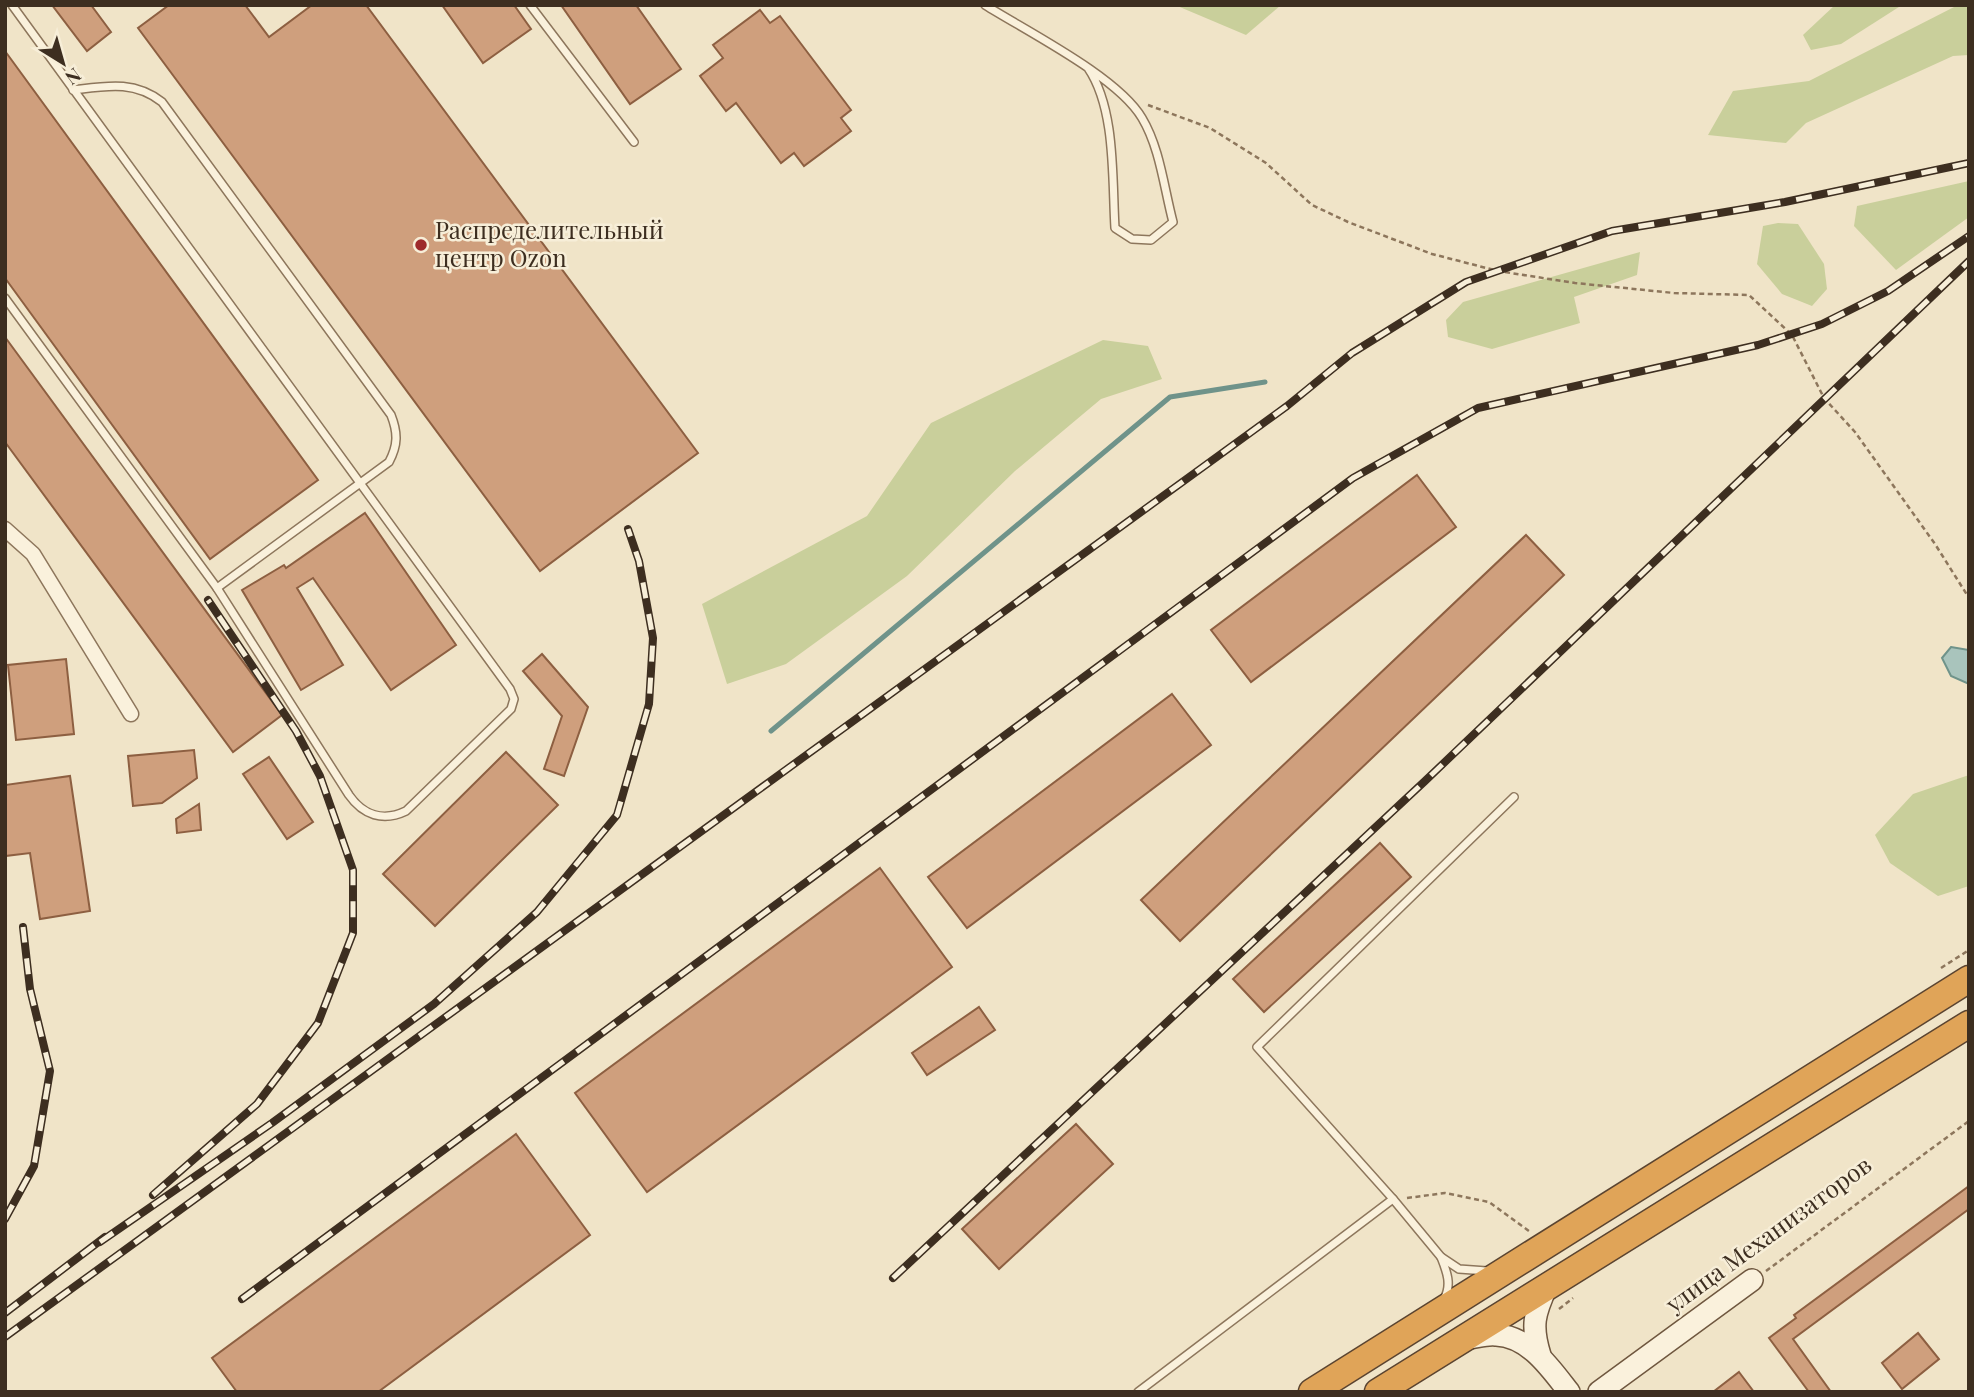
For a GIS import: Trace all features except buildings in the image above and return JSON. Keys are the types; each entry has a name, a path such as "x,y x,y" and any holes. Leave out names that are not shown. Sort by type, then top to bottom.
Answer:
{"highway":[{"path":"1312,1392 1969,979"},
{"path":"1378,1392 1969,1024"}],"street":[{"path":"5,529 33,554 131,714"},
{"name":"улица Механизаторов","path":"1599,1392 1752,1280"},
{"path":"1540,1355 1534,1334 1535,1311 1547,1286"},
{"path":"1463,1339 1498,1335 1520,1342 1540,1355 1569,1392"}],"lane":[{"path":"5,298 217,588 355,804 362,810 379,817 398,815 412,807 511,709 514,699 510,689 12,5"},
{"path":"530,5 635,142"},
{"path":"985,5 1087,68 1128,98 1143,119 1154,146 1172,222 1151,240 1132,239 1115,228 1107,116 1098,84 1087,68"},
{"path":"73,90 122,85 151,93 162,102 391,415 396,428 395,451 389,462 217,588"},
{"path":"1508,1268 1482,1272 1459,1269 1441,1256 1257,1047 1514,797"},
{"path":"1138,1392 1393,1199"},
{"path":"1435,1314 1447,1293 1449,1277 1441,1256"}],"path":[{"path":"1128,98 1210,128 1266,163 1312,205 1432,254 1498,271 1575,284 1674,293 1749,295 1792,335 1824,398 1855,432 1935,544 1969,598"},
{"path":"1941,968 1969,950"},
{"name":"улица Механизаторов","path":"1752,1280 1969,1121"},
{"path":"1393,1199 1445,1193 1489,1202 1532,1233"}],"green space":[{"path":"1175,5 1281,5 1246,35"},
{"path":"1835,5 1902,5 1841,44 1811,50 1803,35"},
{"path":"1958,5 1969,5 1969,55 1953,56 1806,123 1786,143 1708,135 1733,91 1809,81"},
{"path":"1969,181 1969,217 1896,270 1854,226 1857,206"},
{"path":"1778,223 1798,224 1824,264 1827,289 1812,306 1782,294 1757,264 1763,226"},
{"path":"1640,252 1637,275 1574,297 1580,323 1492,349 1448,337 1446,320 1463,302"},
{"path":"1103,340 1148,346 1162,379 1101,399 1015,471 907,576 786,664 727,684 702,604 867,516 931,423"},
{"path":"1969,775 1969,886 1938,896 1890,863 1875,835 1913,794"}],"water":[{"path":"1951,647 1969,650 1969,684 1951,676 1942,658"}],"waterway":[{"path":"771,731 1170,397 1265,382"}],"railway":[{"path":"5,1337 1287,406 1352,353 1466,282 1612,231 1785,202 1969,163"},
{"path":"242,1299 1353,478 1478,408 1758,345 1822,324 1888,291 1969,236"},
{"path":"893,1278 1425,781 1969,261"},
{"path":"100,1242 272,1123 434,1004 537,912 617,815 649,704 653,638 639,561 628,529"},
{"path":"153,1195 257,1104 318,1023 353,933 353,870 320,776 296,731 208,600"},
{"path":"5,1219 34,1166 50,1071 30,989 23,927"},
{"path":"5,1313 105,1237"}],"place":[{"name":"Распределительный центр Ozon","path":"421,245"}]}
